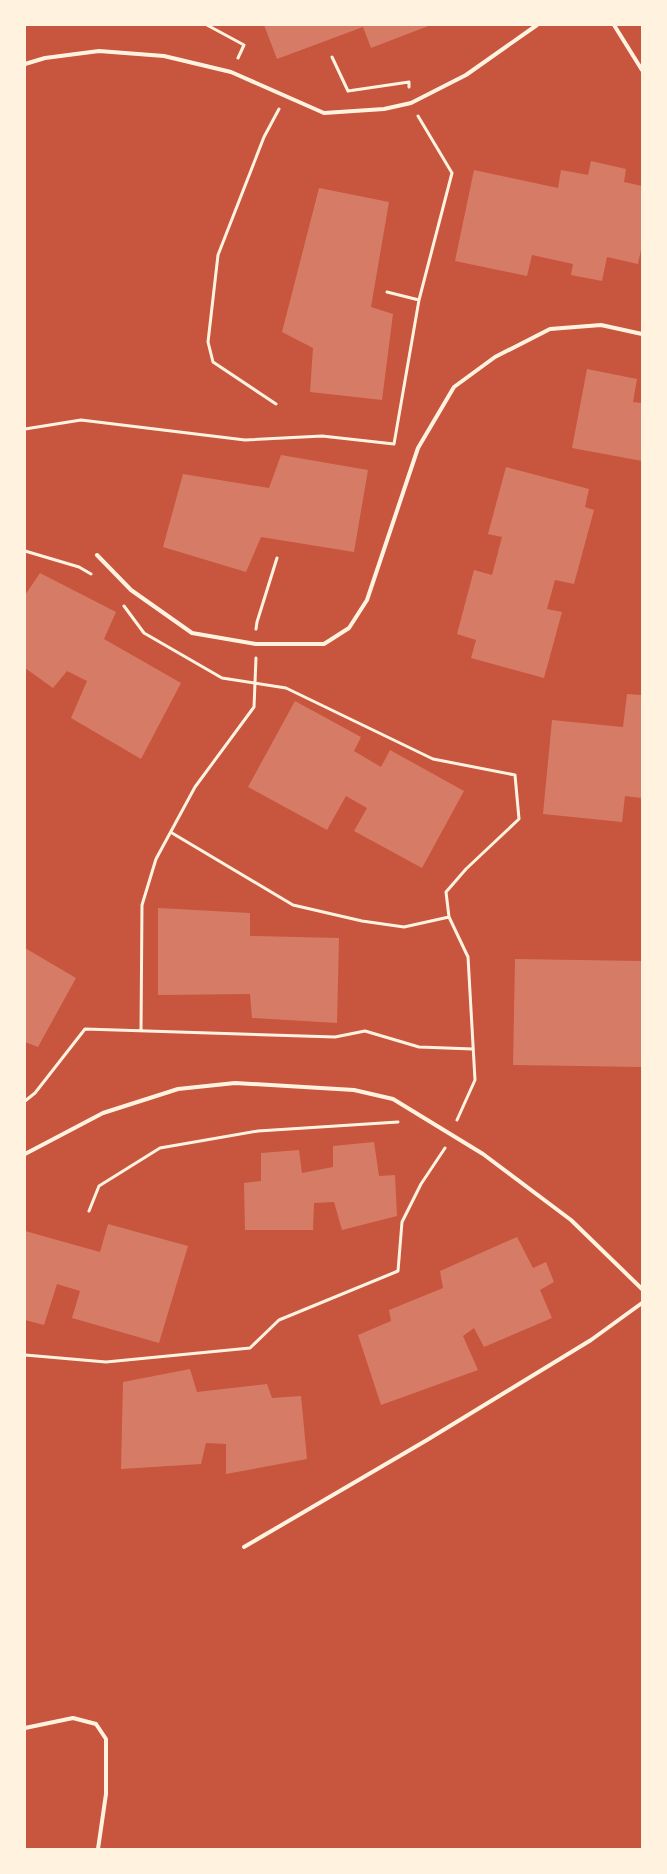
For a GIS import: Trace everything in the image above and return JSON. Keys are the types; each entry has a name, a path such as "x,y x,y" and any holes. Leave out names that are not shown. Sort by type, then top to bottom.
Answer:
{"lane":[{"path":"25,64 45,58 99,51 164,56 231,72 324,113 384,109 411,103 466,75 537,25"},
{"path":"614,25 642,70"},
{"path":"97,555 131,590 192,633 256,644 324,644 349,628 367,600 418,448 454,387 495,358 550,329 601,325 642,334"},
{"path":"25,1154 103,1113 178,1089 235,1083 354,1090 393,1099 483,1154 571,1220 642,1289"},
{"path":"244,1546 427,1440 592,1340 642,1303"},
{"path":"25,1728 73,1718 96,1724 106,1739 106,1794 98,1849"}],"path":[{"path":"207,25 244,45 231,72"},
{"path":"25,429 81,420 245,440 322,436 394,444 419,300 452,173 411,103 409,82 348,91 332,57"},
{"path":"276,404 213,362 208,342 218,255 264,137 286,97"},
{"path":"387,292 419,300"},
{"path":"25,551 79,567 93,576"},
{"path":"256,622 277,558"},
{"path":"25,1355 106,1362 250,1348 279,1320 398,1271 402,1222 421,1184 448,1143 475,1080 468,957 449,917 446,892 466,869 519,819 515,775 433,759 286,688 222,678 144,633 118,599"},
{"path":"141,1031 142,905 156,859 172,833 195,787 254,707 256,664"},
{"path":"172,833 293,905 362,921 404,928 449,917"},
{"path":"25,1101 35,1093 85,1029 335,1037 365,1031 419,1047 473,1049"},
{"path":"89,1211 99,1186 160,1148 258,1131 402,1122"}],"building":[{"path":"264,25 431,25 371,48 363,27 277,59"},
{"path":"591,161 626,169 624,182 642,186 642,245 638,264 607,257 602,281 571,275 573,264 532,255 527,276 455,261 474,170 558,188 561,170 588,175"},
{"path":"319,188 389,202 371,307 393,314 382,400 310,392 313,348 282,332"},
{"path":"587,369 637,379 633,402 642,403 642,461 572,448"},
{"path":"281,455 368,470 354,552 261,537 246,572 163,547 183,474 269,488"},
{"path":"506,467 589,489 585,507 594,510 574,584 555,580 547,609 562,612 544,678 471,658 476,640 457,634 474,570 492,575 502,537 488,534"},
{"path":"40,573 116,612 104,639 181,683 141,759 71,718 87,681 67,671 53,688 25,668 25,595"},
{"path":"627,694 642,695 642,798 625,796 622,822 543,814 552,720 623,727"},
{"path":"295,701 361,737 354,751 381,767 390,750 464,791 422,868 354,831 367,808 346,796 327,830 248,787"},
{"path":"158,908 250,913 250,936 339,938 337,1023 252,1018 250,994 158,995"},
{"path":"25,948 76,978 38,1047 25,1042"},
{"path":"515,959 642,961 642,1067 513,1065"},
{"path":"374,1142 379,1176 395,1175 397,1216 342,1230 334,1202 314,1203 313,1230 245,1230 244,1183 261,1181 261,1153 299,1150 302,1173 333,1167 333,1146"},
{"path":"108,1224 188,1246 159,1343 72,1318 80,1291 57,1284 44,1325 25,1320 25,1231 100,1252"},
{"path":"517,1237 533,1268 546,1262 554,1282 540,1290 552,1318 484,1347 474,1328 463,1336 478,1370 381,1405 358,1335 391,1321 389,1310 443,1288 440,1271"},
{"path":"190,1369 197,1392 267,1384 272,1398 301,1396 307,1459 226,1474 226,1444 206,1443 201,1464 121,1469 123,1382"}]}
